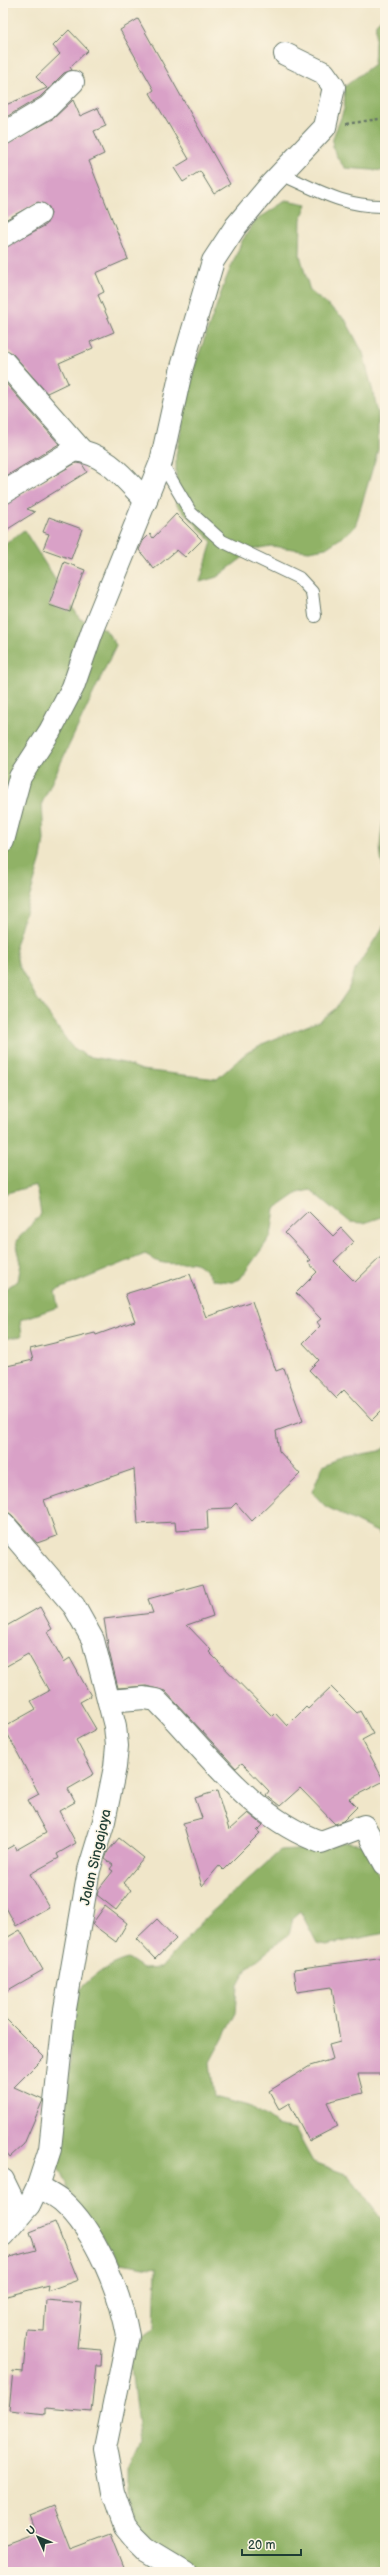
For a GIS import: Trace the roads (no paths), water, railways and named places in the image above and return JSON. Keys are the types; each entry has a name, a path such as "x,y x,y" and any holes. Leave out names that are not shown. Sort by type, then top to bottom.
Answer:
{"street":[{"path":"3,841 20,777 50,731 73,687 92,632 161,462 182,367 213,261 236,226 281,174 326,127 334,87 324,73 285,54"},
{"path":"3,134 48,107 74,82"},
{"path":"3,236 39,214"},
{"path":"3,361 82,451"},
{"path":"3,494 74,450 99,457 118,471 146,501"},
{"name":"Jalan Singajaya","path":"3,1523 74,1606 93,1640 115,1726 115,1767 84,1895 65,2009 52,2142 38,2186 28,2206 3,2235"},
{"path":"109,1700 144,1698 156,1700 248,1798 274,1817 321,1842 364,1826 385,1864"},
{"path":"3,2180 20,2215"},
{"path":"38,2186 61,2200 83,2223 110,2277 124,2318 128,2336 105,2448 113,2492 125,2526 146,2549 184,2572"}],"lane":[{"path":"281,174 336,199 362,206 385,206"},
{"path":"161,462 191,513 222,541 299,578 312,592 314,616"}]}
